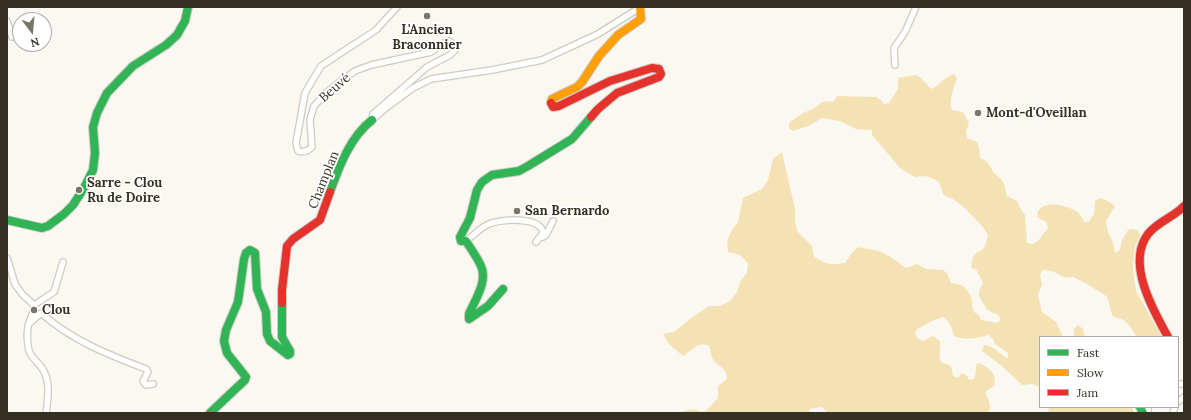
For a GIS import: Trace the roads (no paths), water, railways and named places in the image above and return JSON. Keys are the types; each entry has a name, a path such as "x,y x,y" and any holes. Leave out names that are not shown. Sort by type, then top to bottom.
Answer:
{"street":[{"path":"7,220 42,228 48,226 73,205 93,170 95,153 93,127 97,113 107,93 133,66 166,45 177,35 185,21 188,7"},
{"name":"Beuvé","path":"372,120 372,114 428,67 450,55 455,50 455,45 449,41 431,52 371,65 348,75 327,92 314,106 310,120 312,147 308,151 298,151 296,143 302,105 305,93 316,73 321,66 376,30 397,7"},
{"path":"372,120 413,88 431,79 492,70 542,60 598,34 641,7"},
{"path":"503,290 476,316 469,319 469,314 484,274 466,241 461,240 460,237 470,218 477,190 482,182 492,176 519,171 572,138 598,110 617,93 629,87 659,77 661,74 659,69 652,68 610,81 559,106 553,107 551,103 552,99 577,87 582,82 599,56 618,35 641,19 641,7"},
{"path":"896,65 894,48 905,32 916,7"},
{"path":"7,21 12,36"},
{"name":"Champlan","path":"211,412 242,384 246,377 228,354 224,346 224,338 238,302 243,261 246,253 250,250 255,253 257,289 266,312 267,334 270,341 288,355 290,354 290,351 282,337 282,290 284,265 288,246 293,239 320,220 345,155 367,124 372,120"},
{"path":"1167,336 1146,294 1141,275 1139,256 1140,248 1147,235 1174,216 1184,206"},
{"path":"466,241 487,224 498,220 526,220 543,230 543,233 536,242 546,235 553,221"},
{"path":"7,258 15,284 22,294 34,305"},
{"path":"34,305 54,292 63,262"},
{"path":"34,305 34,310 28,325 28,345 29,352 42,368 47,379 48,393 46,413"},
{"path":"28,325 41,313 51,322 93,348 146,369 148,372 143,381 146,385 154,384"}],"place":[{"name":"L'Ancien Braconnier","path":"427,16"},
{"name":"Mont-d'Oveillan","path":"978,113"},
{"name":"Sarre - Clou Ru de Doire","path":"79,190"},
{"name":"San Bernardo","path":"517,211"},
{"name":"Clou","path":"34,310"}]}
